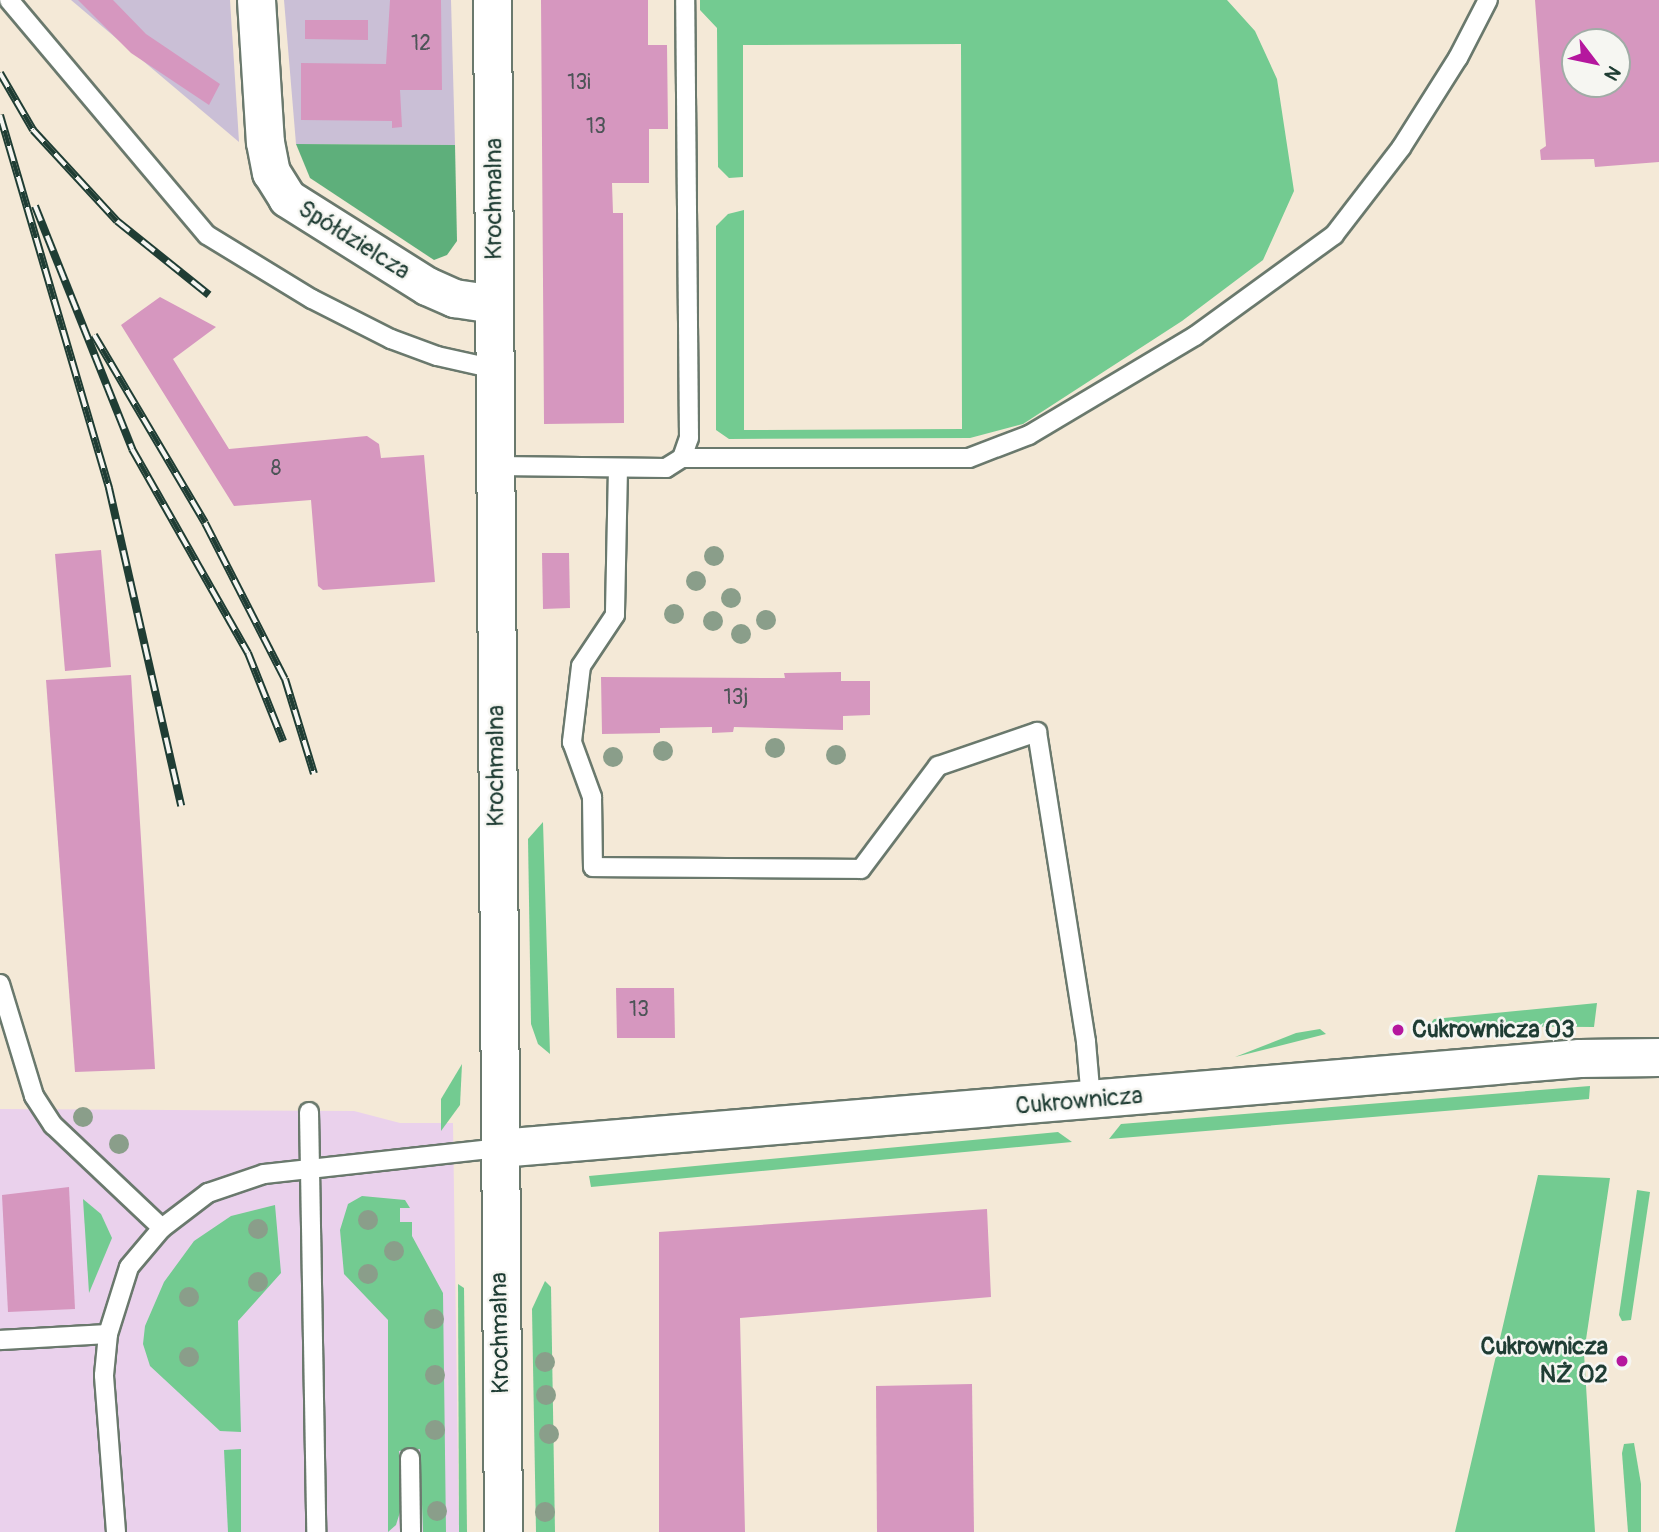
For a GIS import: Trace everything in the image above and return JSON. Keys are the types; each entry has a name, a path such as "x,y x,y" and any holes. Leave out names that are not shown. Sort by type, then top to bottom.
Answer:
{"street":[{"name":"Spółdzielcza","path":"256,0 265,142 271,172 287,198 427,286 454,298 494,304"},
{"name":"Krochmalna","path":"492,0 502,1532"},
{"name":"Cukrownicza","path":"499,1148 1591,1057 1659,1057"}],"lane":[{"path":"9,0 207,234 312,299 391,339 437,356 495,369"},
{"path":"682,458 690,439 685,0"},
{"path":"497,466 666,468 682,458 969,458 1030,435 1195,336 1334,236 1401,148 1458,58 1488,0"},
{"path":"618,468 615,615 582,666 572,742 592,797 593,867 861,869 938,766 1037,732 1088,1054 1091,1100"},
{"path":"0,984 34,1096 53,1125 162,1228"},
{"path":"309,1112 316,1532"},
{"path":"116,1532 104,1375 108,1334 130,1267 162,1228 208,1193 264,1174 499,1148"},
{"path":"0,1340 108,1334"},
{"path":"410,1458 411,1532"}],"shaded area":[{"path":"71,0 230,0 239,142"},
{"path":"284,0 451,0 455,145 296,144"},
{"path":"0,1109 354,1111 400,1123 453,1123 459,1532 0,1532"}],"green space":[{"path":"700,0 1227,0 1255,31 1277,79 1294,191 1263,260 1182,321 1023,424 970,438 729,439 716,430 716,226 728,214 744,210 744,430 962,429 961,44 743,45 743,177 729,178 718,167 717,28 700,10"},
{"path":"296,144 455,145 457,241 447,255 434,260 310,178"},
{"path":"543,822 550,1054 538,1044 531,1024 528,839"},
{"path":"1597,1003 1594,1027 1429,1026 1434,1019"},
{"path":"1320,1029 1326,1034 1235,1057 1296,1033"},
{"path":"462,1064 460,1105 441,1131 441,1099"},
{"path":"1590,1086 1589,1099 1109,1139 1121,1124"},
{"path":"1058,1132 1072,1142 591,1187 589,1176"},
{"path":"1538,1175 1610,1178 1584,1353 1595,1532 1455,1532"},
{"path":"1637,1190 1650,1192 1631,1320 1622,1321 1619,1315"},
{"path":"362,1196 405,1200 410,1208 400,1208 400,1222 412,1222 412,1236 443,1293 446,1532 423,1532 420,1449 399,1451 400,1512 396,1525 388,1532 388,1320 344,1274 340,1230 348,1204"},
{"path":"83,1199 101,1214 112,1238 89,1293"},
{"path":"275,1205 281,1273 238,1321 241,1432 220,1431 150,1366 143,1344 145,1326 164,1282 194,1241 231,1216"},
{"path":"545,1281 551,1287 555,1532 536,1532 532,1309"},
{"path":"458,1284 464,1288 467,1532 459,1532"},
{"path":"1634,1443 1641,1484 1641,1532 1628,1532 1622,1453 1624,1444"},
{"path":"241,1449 241,1532 228,1532 224,1450"}],"building":[{"path":"78,0 113,0 146,34 220,84 209,105 131,53"},
{"path":"390,0 441,0 442,90 400,90 402,127 392,128 392,121 301,120 301,63 386,64"},
{"path":"541,0 648,0 648,45 667,45 668,129 649,129 649,183 612,183 613,213 623,213 624,423 544,424"},
{"path":"1535,0 1659,0 1659,162 1595,167 1594,159 1541,160 1540,150 1546,146"},
{"path":"305,20 368,20 368,40 305,39"},
{"path":"160,297 216,327 173,359 229,449 367,436 379,444 381,458 424,455 435,582 323,590 318,586 311,500 234,506 121,325"},
{"path":"101,550 111,667 65,671 55,554"},
{"path":"542,553 569,553 570,608 543,609"},
{"path":"841,672 841,681 870,681 870,715 843,716 843,730 734,727 733,732 712,733 712,727 660,728 660,733 602,734 601,677 785,678 784,673"},
{"path":"131,675 155,1069 75,1072 46,680"},
{"path":"616,988 674,988 675,1038 617,1038"},
{"path":"69,1187 75,1309 8,1312 2,1195"},
{"path":"987,1209 991,1297 740,1318 745,1532 659,1532 659,1232"},
{"path":"972,1384 974,1532 877,1532 876,1386"}],"railway":[{"path":"0,73 33,130 117,221 209,295"},
{"path":"0,115 109,488 181,806"},
{"path":"35,206 132,449 248,653 283,741"},
{"path":"94,335 205,523 285,679 314,774"}],"place":[{"name":"Cukrownicza 03","path":"1398,1030"},
{"name":"Cukrownicza NŻ 02","path":"1622,1361"}]}
